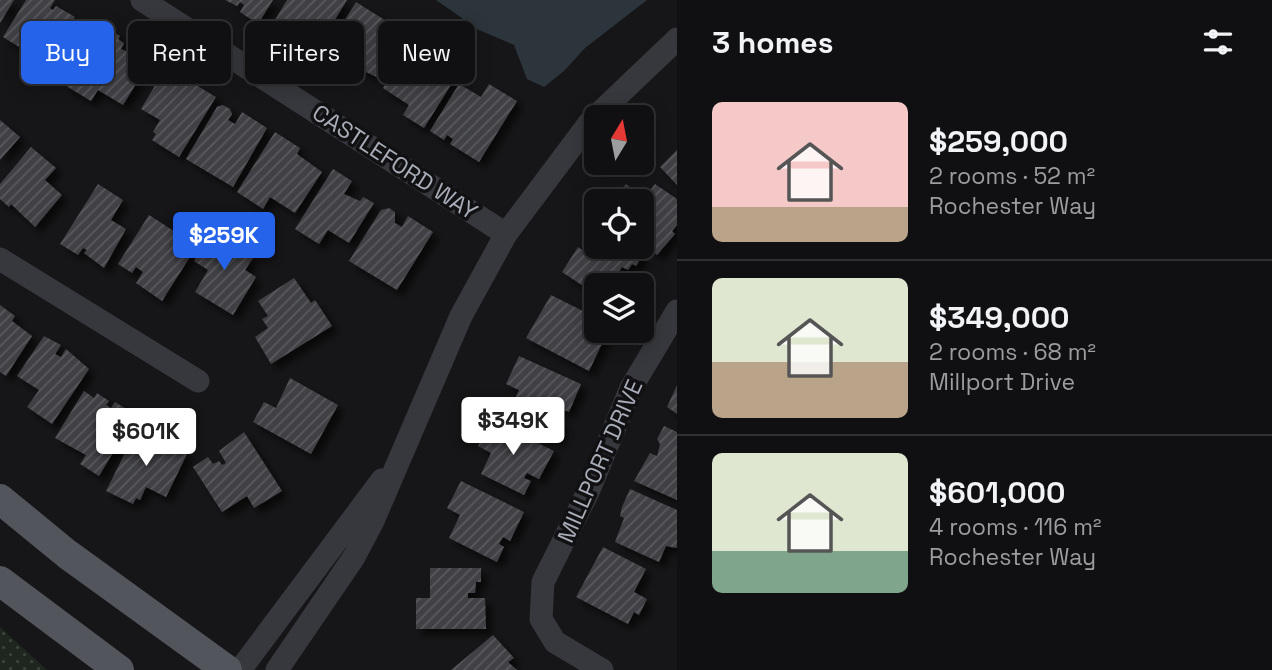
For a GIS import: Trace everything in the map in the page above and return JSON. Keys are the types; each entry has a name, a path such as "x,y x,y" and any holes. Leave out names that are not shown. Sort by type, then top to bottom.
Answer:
{"main road":[{"path":"0,499 68,554 227,670"},
{"path":"0,581 120,670"}],"street":[{"name":"CASTLEFORD WAY","path":"142,0 506,234"},
{"path":"277,670 354,556 373,521 461,316 506,234 590,122 677,39"},
{"path":"0,259 198,381"},
{"name":"MILLPORT DRIVE","path":"602,670 555,642 541,619 543,582 588,492 631,388 677,312"},
{"path":"240,670 397,461"}],"shaded area":[{"path":"436,0 647,0 585,48 564,71 544,87 527,79 514,45 479,30 475,27 475,21 466,21"},
{"path":"0,627 47,670 0,670"}],"building":[{"path":"0,0 14,0 0,23"},
{"path":"26,0 55,0 50,8 53,10 56,6 75,17 72,21 21,21 21,48 3,37"},
{"path":"225,0 273,0 260,21 254,21 240,12 244,5 240,2 237,6"},
{"path":"287,0 347,0 334,21 274,21"},
{"path":"356,2 386,21 378,21 378,78 364,71 364,21 344,21"},
{"path":"114,32 124,43 121,49 128,52 128,84 136,84 123,105 98,90 91,101 63,84 114,84"},
{"path":"156,84 194,84 216,97 179,157 152,140 160,120 141,109"},
{"path":"385,84 452,84 424,128 403,115 409,105 383,88"},
{"path":"459,84 481,97 489,84 517,101 479,162 450,144 453,139 447,135 444,140 430,131"},
{"path":"223,105 230,109 232,114 228,120 235,124 242,112 267,128 233,187 186,159 217,107"},
{"path":"0,120 20,137 0,160"},
{"path":"275,132 300,148 297,154 322,172 295,213 270,197 263,209 237,192"},
{"path":"31,147 56,168 45,180 62,195 35,227 11,204 9,207 0,199 0,184"},
{"path":"677,150 677,185 660,167"},
{"path":"333,169 352,181 344,194 360,201 363,197 374,203 349,243 328,230 319,244 295,229"},
{"path":"98,184 123,200 111,220 126,229 104,268 84,253 87,250 83,248 78,255 60,244"},
{"path":"655,184 677,199 677,225 672,231 675,234 657,255 654,253 654,189 651,189"},
{"path":"389,208 395,212 395,223 402,227 408,216 433,232 397,290 349,261 381,210"},
{"path":"149,215 180,235 183,230 200,241 162,301 136,283 143,272 136,267 132,273 118,264"},
{"path":"215,227 237,240 234,246 253,258 245,270 256,277 233,315 195,292 208,270 194,261"},
{"path":"578,247 584,251 584,259 640,259 636,266 632,264 628,270 622,267 621,273 584,273 584,286 562,272"},
{"path":"294,278 311,303 315,300 332,326 271,364 255,337 268,328 262,319 268,316 258,301"},
{"path":"551,295 584,312 584,343 602,343 589,371 526,338"},
{"path":"0,305 15,316 12,321 32,336 6,376 0,372"},
{"path":"44,336 61,345 55,354 61,357 66,349 89,369 52,424 27,407 39,390 17,376"},
{"path":"519,356 581,384 569,412 554,406 552,411 557,413 554,420 563,424 557,439 507,417 519,390 506,384"},
{"path":"290,378 338,405 311,454 253,422 264,402 276,408"},
{"path":"677,385 677,414 667,407"},
{"path":"84,391 94,398 97,393 109,401 106,405 111,408 115,402 136,415 99,476 80,464 86,455 55,438"},
{"path":"491,420 554,451 539,479 527,473 524,478 531,481 524,495 481,474 491,453 478,446"},
{"path":"664,426 677,432 677,500 634,481 650,453 657,456 660,444 657,439"},
{"path":"137,429 187,454 166,497 146,487 140,500 136,498 133,504 106,491"},
{"path":"244,432 282,491 254,508 247,496 222,512 193,467 208,457 213,464 219,461 222,465 226,463 219,451"},
{"path":"461,481 524,512 510,541 503,537 499,544 504,547 497,562 449,538 460,515 447,508"},
{"path":"630,489 677,510 677,548 666,546 659,562 615,542 624,518 620,516 622,507"},
{"path":"603,547 646,569 634,592 647,599 639,615 634,612 628,624 576,597"},
{"path":"430,568 481,568 481,582 476,582 475,593 468,593 468,598 485,598 486,629 416,629 416,598 430,598"},
{"path":"493,635 514,658 508,662 517,670 451,670"}]}
